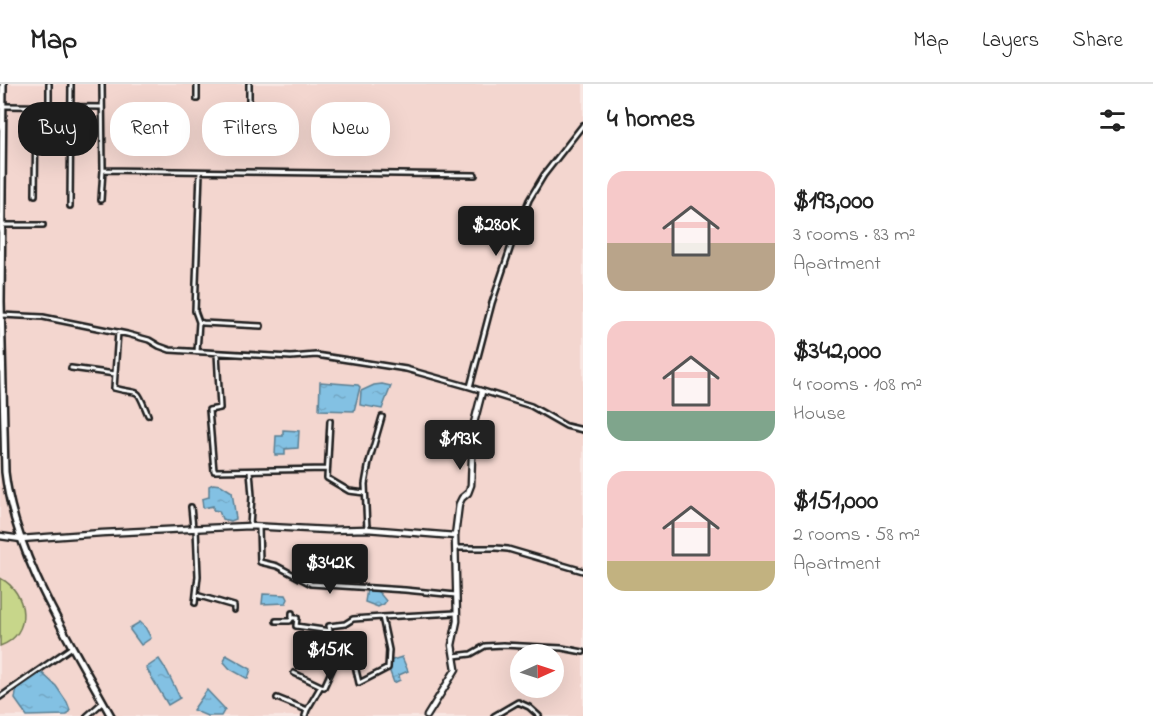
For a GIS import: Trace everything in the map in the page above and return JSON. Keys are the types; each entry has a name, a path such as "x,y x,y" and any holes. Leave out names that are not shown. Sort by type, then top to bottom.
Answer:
{"main road":[{"path":"3,84 1,336 5,472 8,498 21,539 39,582 111,716"}],"street":[{"path":"49,84 49,102"},
{"path":"70,102 71,84"},
{"path":"101,200 102,84"},
{"path":"196,99 197,84"},
{"path":"249,84 249,101"},
{"path":"3,106 18,106"},
{"path":"470,387 492,303 529,200 544,175 583,125"},
{"path":"35,156 35,195"},
{"path":"70,156 70,206"},
{"path":"103,170 475,175"},
{"path":"197,352 199,322 195,311 200,172"},
{"path":"2,225 43,225"},
{"path":"1,315 43,317 118,332 149,340 170,350 291,357 316,355 406,369 531,406 566,426 583,430"},
{"path":"199,322 261,326"},
{"path":"118,332 114,388 139,393 148,415"},
{"path":"217,353 220,408 209,410 214,470 327,469"},
{"path":"72,368 115,374"},
{"path":"427,716 455,672 452,645 457,621 455,536 459,504 471,485 473,427 482,392"},
{"path":"366,530 365,493 369,462 382,417"},
{"path":"330,421 327,469 329,480 349,491 365,493"},
{"path":"250,471 252,496 250,526"},
{"path":"191,507 198,559 195,603"},
{"path":"0,536 21,539 250,526 455,536"},
{"path":"259,527 260,562 278,566 311,584 456,595"},
{"path":"456,548 508,549 583,571"},
{"path":"196,595 234,606 234,610"},
{"path":"292,613 292,618"},
{"path":"305,716 321,686 324,687 335,663 329,626 345,624 353,619 456,613"},
{"path":"335,663 354,661 359,683 388,668 388,650 382,617"},
{"path":"276,621 290,621 292,618 297,618 297,626 330,631"},
{"path":"454,656 471,654 484,646 503,645 561,648 583,652"},
{"path":"0,696 72,647"},
{"path":"294,673 321,686"},
{"path":"277,698 307,710"},
{"path":"87,716 103,702"},
{"path":"494,716 518,702 529,707 539,716"}],"shaded area":[{"path":"0,84 583,84 583,716 0,716"}],"green space":[{"path":"0,578 16,593 23,613 18,633 0,646"}],"water":[{"path":"320,382 358,385 360,387 354,411 319,410"},
{"path":"382,384 391,386 382,409 360,405 361,391"},
{"path":"283,430 299,431 298,448 285,449 285,455 275,455 276,436 283,436"},
{"path":"221,485 232,492 236,519 231,521 222,519 219,511 213,510 213,506 203,508 202,499 209,497 209,486"},
{"path":"367,589 380,594 386,601 384,604 378,607 365,602"},
{"path":"263,594 286,595 288,599 286,603 262,604"},
{"path":"140,622 151,638 141,645 130,630"},
{"path":"226,655 251,669 248,679 230,669 224,662"},
{"path":"402,657 408,671 399,675 400,680 394,683 389,661"},
{"path":"159,659 180,698 168,705 146,668"},
{"path":"41,672 56,686 67,702 70,710 67,715 27,716 15,699 17,687"},
{"path":"207,690 225,709 221,716 207,716 193,710"}]}
